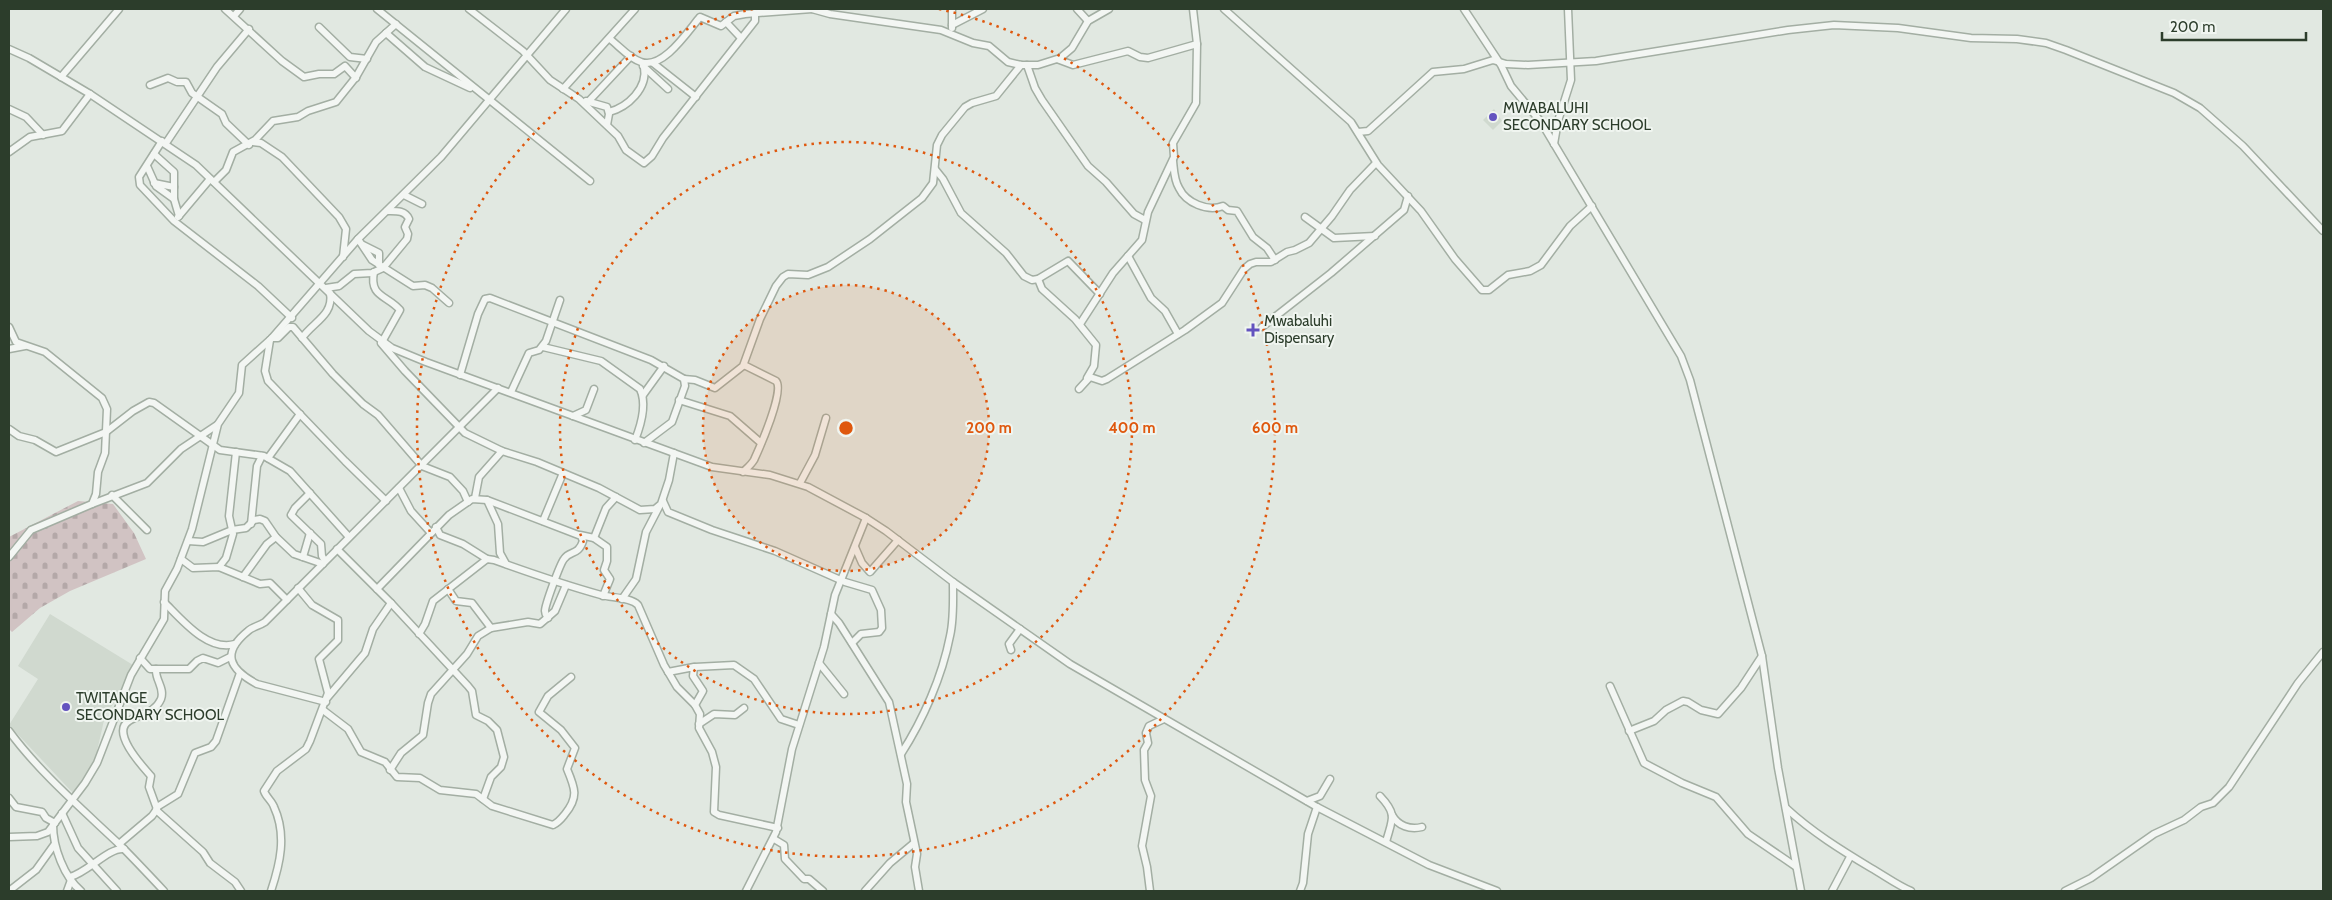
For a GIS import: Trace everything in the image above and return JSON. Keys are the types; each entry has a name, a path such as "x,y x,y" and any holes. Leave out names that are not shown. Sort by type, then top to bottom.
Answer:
{"street":[{"path":"61,77 119,9"},
{"path":"225,9 304,77 334,74 345,66 356,78"},
{"path":"234,16 240,9"},
{"path":"377,9 590,181"},
{"path":"469,9 528,56 546,76 563,89 579,99 605,106 609,112 607,125"},
{"path":"9,837 43,834 54,824 97,763 122,696 140,658 164,619 166,591 188,541 218,424 239,393 242,365 326,288 343,258 361,242 387,211 445,152 566,9"},
{"path":"563,89 635,9"},
{"path":"728,21 739,9"},
{"path":"642,64 653,63 661,58 677,44 700,17 719,26 735,16 812,9 941,30 973,43 989,46 1008,62 1038,65 1060,60 1072,48 1088,21 1109,9"},
{"path":"952,9 952,34"},
{"path":"952,25 983,9"},
{"path":"1077,9 1088,21"},
{"path":"1193,9 1197,44 1197,101 1174,142 1173,159 1176,182 1182,193 1205,208 1223,206 1228,210 1236,211 1253,237 1265,246 1275,260"},
{"path":"1224,9 1298,77 1338,109 1358,132 1376,163 1408,196 1442,239 1455,260 1479,288 1485,290 1493,288 1508,275 1530,271 1541,265 1578,217 1592,206"},
{"path":"1464,9 1499,62 1511,86 1536,114 1681,356 1690,380 1762,656 1795,866 1801,891"},
{"path":"1554,144 1558,121 1570,84 1571,63 1568,9"},
{"path":"579,99 586,108 620,137 626,150 645,163 755,21 755,13"},
{"path":"728,21 741,38"},
{"path":"176,219 212,181 226,170 233,152 251,143 273,121 298,117 308,111 332,104 356,78 376,42 396,24"},
{"path":"1358,132 1368,131 1433,72 1464,69 1493,60 1521,65 1571,63 1632,56 1788,30 1834,25 1898,28 1951,36 2018,39 2046,43 2174,93 2200,108 2243,146 2323,231"},
{"path":"319,27 350,56 367,59"},
{"path":"249,30 221,62 154,154 139,178 139,182 176,219 258,286 292,318"},
{"path":"386,33 425,67 474,89"},
{"path":"610,39 642,64 668,89"},
{"path":"1060,60 1073,65 1128,51 1140,57 1148,58 1197,44"},
{"path":"9,49 90,94 196,165 380,340 402,369 458,428 502,451 563,472 640,510 655,509 661,504"},
{"path":"588,102 631,56"},
{"path":"653,63 696,97"},
{"path":"609,112 620,108 638,91 645,77 642,64"},
{"path":"460,375 478,314 487,298 664,366 684,379 696,380 715,388 744,365 760,319 776,286 783,277 788,274 818,272 870,239 922,198 933,183 939,140 962,110 972,103 996,96 1024,65"},
{"path":"1024,65 1042,100 1087,164 1106,182 1134,214 1145,220"},
{"path":"150,85 168,78 177,82 184,81 188,84 192,93 222,114 226,123 251,143 261,143 282,157 339,216 346,230 343,258"},
{"path":"9,152 28,138 62,130 90,94"},
{"path":"9,109 22,114 43,135"},
{"path":"154,154 174,172 176,219"},
{"path":"1080,324 1128,256 1142,240 1145,220 1173,159"},
{"path":"1087,379 1092,377 1104,381 1178,334 1225,300 1246,267 1254,262 1265,263 1275,260 1287,252 1309,243 1321,230 1350,190 1376,163"},
{"path":"147,166 154,183 174,200"},
{"path":"935,169 944,179 962,214 1006,253 1024,276 1032,280 1038,279 1068,260 1100,294"},
{"path":"154,183 174,187"},
{"path":"404,195 422,204"},
{"path":"1262,327 1404,210 1408,196"},
{"path":"326,288 339,286 354,274 374,272 408,236 404,227 409,219 408,216 400,212 387,211"},
{"path":"1305,217 1321,230 1338,239 1374,236"},
{"path":"361,242 368,256 381,266 413,286 428,285 448,303"},
{"path":"361,242 379,253 381,266"},
{"path":"1128,256 1151,298 1167,313 1178,334"},
{"path":"374,272 372,283 375,290 400,310 380,340"},
{"path":"1038,279 1042,289 1080,324 1097,346 1094,366 1087,379 1078,389"},
{"path":"302,338 328,310 331,304 326,288"},
{"path":"543,347 560,300"},
{"path":"271,339 278,338 292,326 342,384 378,415 422,466 450,477 463,491 468,502"},
{"path":"9,327 16,342 45,352 104,400 107,409 105,457 98,472 96,494 92,504"},
{"path":"271,339 265,371 266,379 386,501"},
{"path":"380,340 426,362 511,392 635,440 712,466 770,475 800,483 866,518 1070,664 1307,801 1429,865 1496,891"},
{"path":"9,349 27,345"},
{"path":"511,392 529,353 543,347 601,361 637,387 643,395"},
{"path":"744,365 779,384 776,405 761,443 754,460 744,472"},
{"path":"635,440 641,421 643,395 664,366"},
{"path":"644,443 672,422 686,383 684,379"},
{"path":"140,658 147,667 185,670 203,658 218,663 230,657 236,644 249,630 265,622 498,388"},
{"path":"573,416 586,410 594,389"},
{"path":"679,400 730,416 761,443"},
{"path":"9,429 19,436 35,440 56,452 106,432 133,412 152,402 169,412 220,450 265,457 290,471 349,536"},
{"path":"251,524 257,466 300,414"},
{"path":"800,483 815,455 826,418"},
{"path":"9,557 31,530 112,495 147,483 181,449 218,424"},
{"path":"475,498 479,477 502,451"},
{"path":"220,567 226,558 233,536 229,516 236,452"},
{"path":"622,599 636,579 641,559 641,548 651,518 661,504 674,453"},
{"path":"544,521 563,472"},
{"path":"399,488 411,511 431,533"},
{"path":"310,493 291,513 322,547 324,562"},
{"path":"112,495 147,530"},
{"path":"594,538 606,508 616,497"},
{"path":"377,589 436,527 449,515 475,498 487,500 580,535 594,538 607,547 607,561 604,570 610,579 603,596"},
{"path":"487,500 498,524 500,553 506,564"},
{"path":"661,504 667,511 697,524 775,552 840,580 872,590 878,599 884,621 882,628 878,632 861,634 852,643"},
{"path":"651,518 667,511"},
{"path":"746,891 778,828 788,764 819,663 840,580 866,518"},
{"path":"188,541 203,542 232,530 244,529 257,519 263,520 276,537 294,554 303,558 324,562"},
{"path":"436,527 440,535 463,544 487,559 603,596 634,601 638,605 668,672 677,687 695,705 700,716 699,729 712,752 716,767 714,812 719,815 778,828"},
{"path":"303,558 310,533"},
{"path":"548,618 546,608 556,582 556,574 565,558 575,554 582,544 583,540 580,535"},
{"path":"243,577 267,544 276,537"},
{"path":"855,548 862,563 870,572 898,540"},
{"path":"337,549 391,603 472,691 476,715 488,721 497,730 504,754 503,764 491,777 483,799"},
{"path":"181,559 194,568 220,567 262,585 270,583 287,600"},
{"path":"419,634 425,624 431,604 487,559"},
{"path":"901,754 922,719 944,659 952,623 953,582"},
{"path":"390,770 401,753 423,735 431,694 467,654 476,638 491,628 528,622 537,624 548,618 556,610 566,585"},
{"path":"271,891 281,859 281,836 275,808 264,791 277,771 307,747 323,710 328,690 319,659 336,643 339,622 312,605 298,588"},
{"path":"448,589 458,602 472,603 491,628"},
{"path":"164,602 208,642 223,646 236,644"},
{"path":"326,700 365,653 373,629 391,603"},
{"path":"831,614 838,620 887,697 907,784 906,806 918,854 915,867 919,891"},
{"path":"1012,650 1009,644 1020,629"},
{"path":"2065,891 2098,873 2154,834 2184,820 2201,807 2215,801 2228,788 2298,683 2323,652"},
{"path":"1629,731 1654,721 1666,710 1683,701 1701,710 1718,714 1740,688 1762,656"},
{"path":"230,657 240,673 257,684 326,700"},
{"path":"819,663 844,694"},
{"path":"668,672 691,666 734,665 754,679 781,719 799,725"},
{"path":"695,667 693,676 703,691 695,705"},
{"path":"156,669 156,675 162,692 158,704 141,717 130,720 123,730 131,752 151,776 149,787 156,808 203,852 210,863 235,882 241,891"},
{"path":"119,844 152,816 156,808 178,794 195,753 211,747 216,740 240,673"},
{"path":"323,710 348,729 361,752 383,761 397,777 420,778 440,790 476,794 492,806 553,825 559,822 572,806 574,799 573,782 568,769 575,748 561,730 540,712 548,696 571,677"},
{"path":"1610,686 1644,763 1682,783 1716,797 1748,834 1795,866"},
{"path":"699,724 714,714 735,715 744,708"},
{"path":"1150,891 1142,846 1151,796 1146,787 1144,750 1148,743 1146,733 1148,727 1164,719"},
{"path":"9,731 12,740 119,844 164,891"},
{"path":"1307,801 1320,796 1330,779"},
{"path":"1380,796 1390,806 1396,822 1403,826 1422,827"},
{"path":"9,798 16,807 42,812 54,824"},
{"path":"1300,891 1303,884 1308,834 1317,806"},
{"path":"1786,808 1809,828 1850,856 1899,886 1911,891"},
{"path":"62,813 78,848 117,891"},
{"path":"1386,842 1392,815"},
{"path":"54,824 54,845 71,879 81,891"},
{"path":"774,839 784,845 785,858 804,879 809,879 823,891"},
{"path":"865,891 890,863 914,843"},
{"path":"9,891 36,870 54,845"},
{"path":"68,891 71,879 116,850 124,849"},
{"path":"1832,891 1850,856"}],"shaded area":[{"name":"MWABALUHI SECONDARY SCHOOL","path":"1494,109 1502,121 1493,130 1483,120"},
{"name":"TWITANGE SECONDARY SCHOOL","path":"50,614 133,665 118,697 105,716 95,760 73,793 9,725 38,679 18,666"}],"green space":[{"path":"78,501 113,504 134,533 146,559 70,591 40,608 12,632 9,629 9,537"}],"place":[{"name":"MWABALUHI SECONDARY SCHOOL","path":"1493,117"},
{"name":"Mwabaluhi Dispensary","path":"1253,330"},
{"name":"TWITANGE SECONDARY SCHOOL","path":"66,707"}]}
